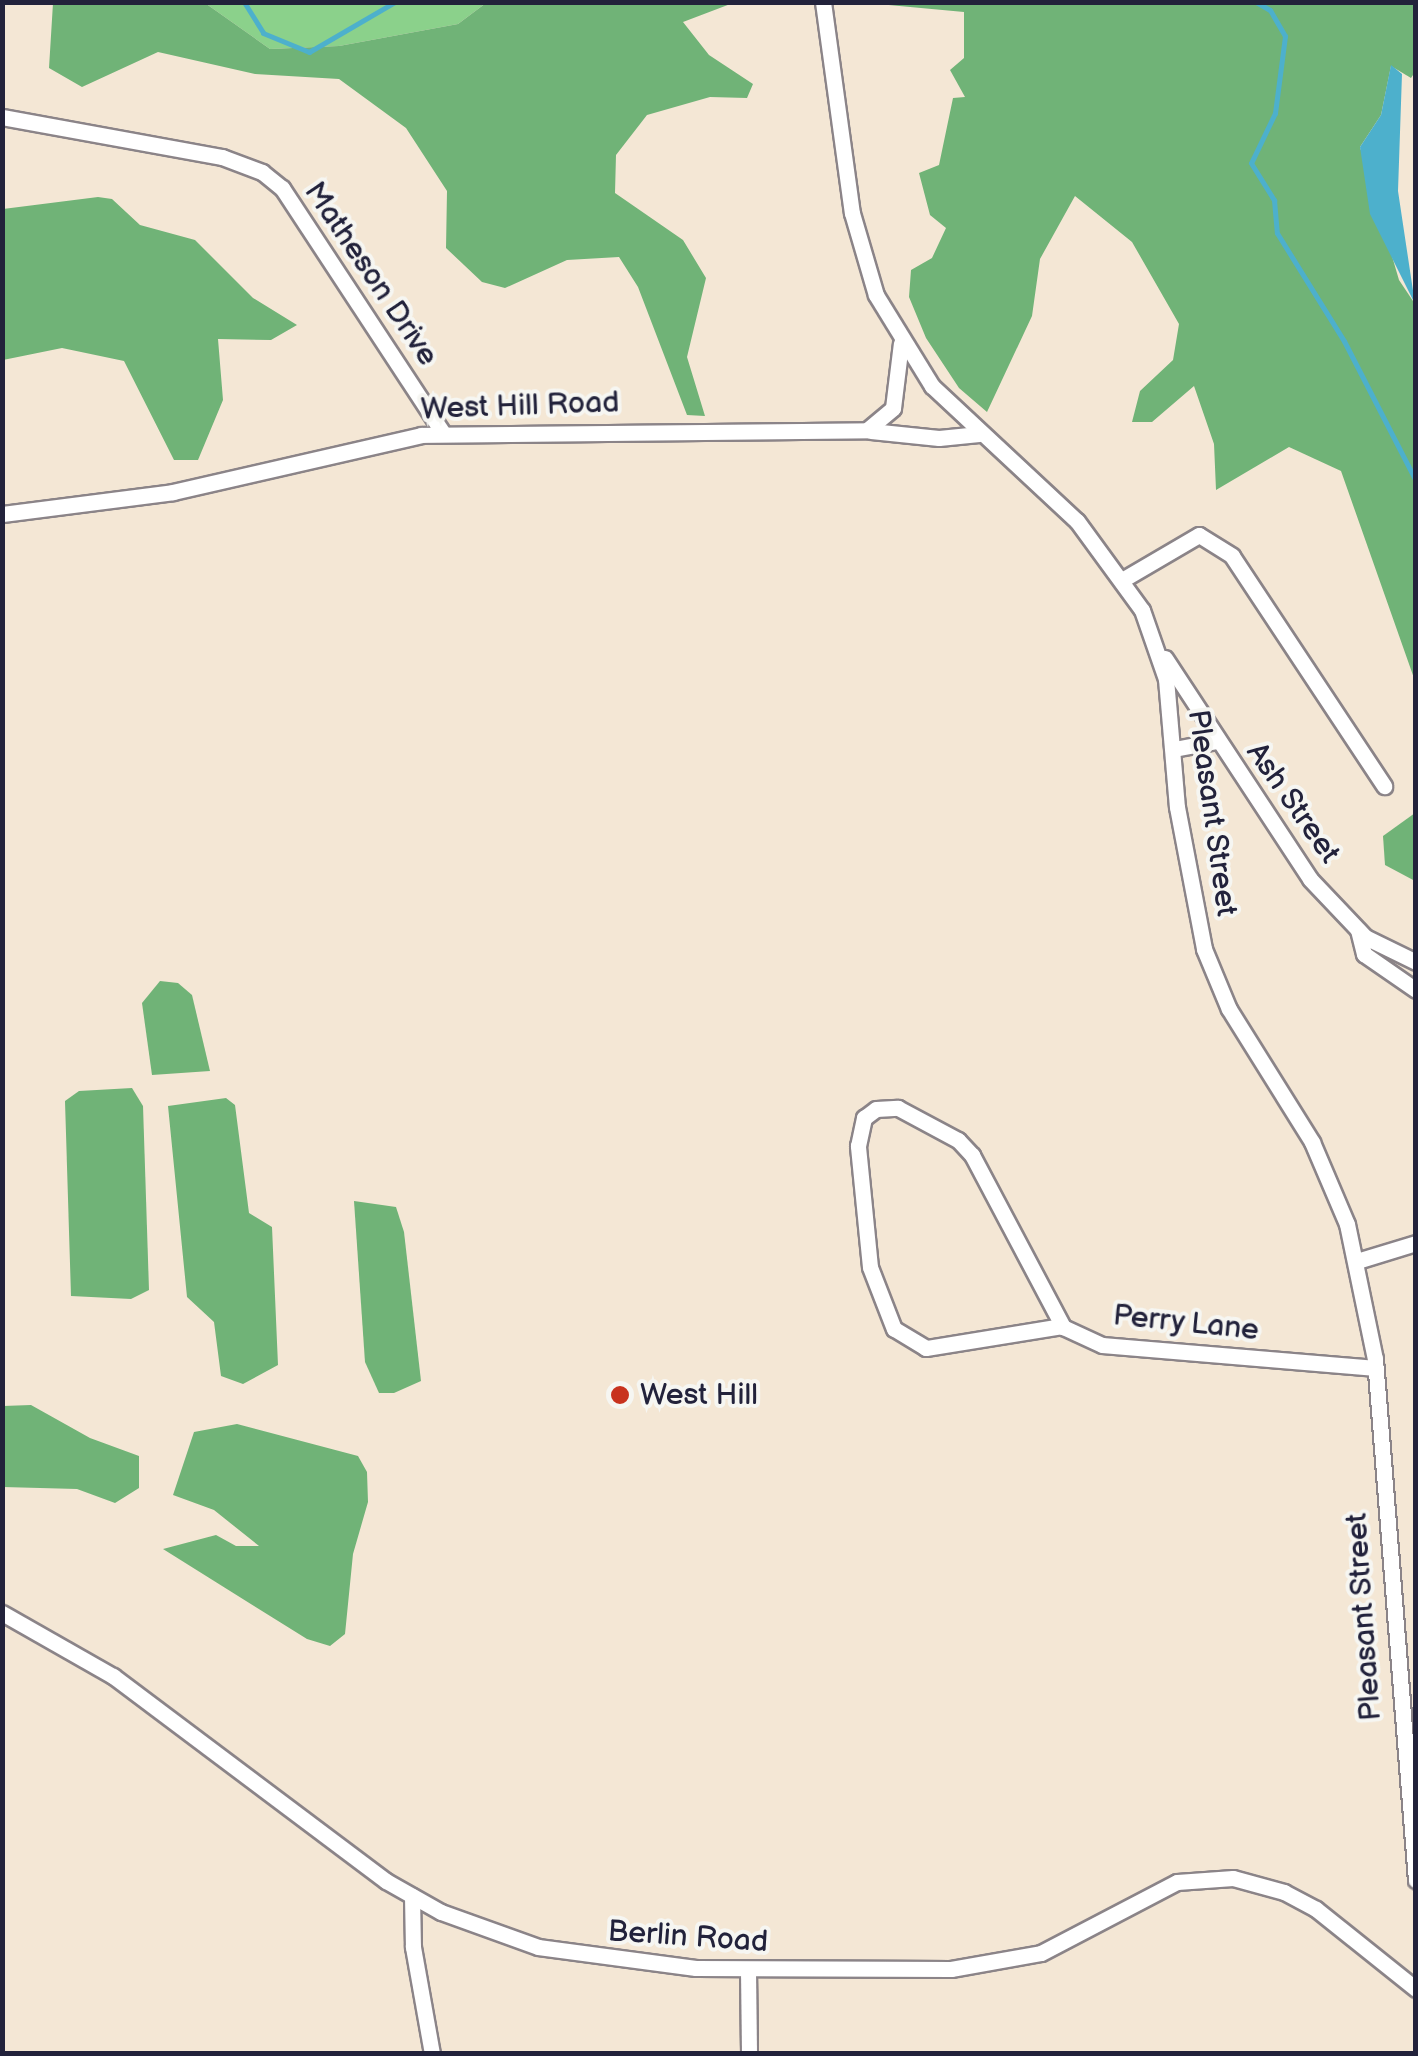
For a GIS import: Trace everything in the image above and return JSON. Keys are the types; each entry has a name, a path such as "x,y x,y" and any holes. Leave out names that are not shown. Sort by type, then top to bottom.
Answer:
{"street":[{"name":"Pleasant Street","path":"823,2 862,256 901,343 979,434 1077,521 1122,580 1157,645 1174,748 1188,880 1216,984 1312,1142 1358,1261 1376,1368 1407,1719 1416,1880"},
{"name":"Matheson Drive","path":"2,117 222,157 262,172 282,188 443,432"},
{"path":"867,430 893,408 901,343"},
{"name":"West Hill Road","path":"2,514 173,492 443,432 867,430 939,438 979,434"},
{"path":"1122,580 1198,535 1232,556 1384,786"},
{"name":"Ash Street","path":"1157,645 1282,841 1358,930 1416,962"},
{"path":"1174,748 1217,740"},
{"path":"1358,930 1364,954 1416,990"},
{"path":"898,1108 937,1125 972,1155 1062,1326 926,1348 894,1329 870,1267 858,1146 864,1118 876,1109 898,1108"},
{"path":"1358,1261 1416,1243"},
{"name":"Perry Lane","path":"1062,1326 1102,1345 1376,1368"},
{"name":"Berlin Road","path":"2,1613 113,1676 412,1896 538,1947 629,1964 748,1970 900,1972 1009,1962 1079,1935 1161,1888 1210,1877 1258,1883 1300,1899 1342,1925 1416,1989"},
{"path":"412,1896 412,1947 432,2054"},
{"path":"748,1970 749,2054"}],"green space":[{"path":"53,3 205,3 270,49 339,46 458,24 486,3 733,3 683,22 709,55 753,84 747,98 710,97 647,115 616,155 615,193 683,240 706,278 687,357 705,416 687,415 638,287 619,257 567,260 505,288 482,282 446,248 447,191 406,128 339,79 255,74 158,52 82,87 49,68"},
{"path":"205,3 486,3 458,24 339,46 270,49"},
{"path":"867,3 1415,3 1415,72 1411,78 1391,66 1381,115 1360,147 1399,280 1415,304 1415,681 1341,471 1289,447 1216,490 1214,444 1194,386 1152,422 1132,422 1140,391 1173,360 1179,324 1132,242 1075,196 1040,259 1032,316 987,412 959,388 926,338 909,297 911,270 932,258 946,228 930,215 919,173 939,165 953,98 965,97 950,70 964,58 964,12"},
{"path":"98,197 112,199 140,225 195,240 253,298 297,325 271,340 218,339 223,400 198,460 174,460 124,361 62,348 3,360 3,209"},
{"path":"1415,813 1415,881 1385,865 1383,836"},
{"path":"160,981 178,983 192,995 210,1071 152,1075 142,1003"},
{"path":"132,1088 143,1106 149,1290 131,1299 71,1296 65,1101 79,1091"},
{"path":"226,1098 235,1105 249,1213 272,1227 278,1365 243,1384 221,1376 214,1322 187,1297 168,1106"},
{"path":"354,1201 396,1207 404,1232 421,1381 394,1393 379,1393 365,1362"},
{"path":"31,1405 90,1438 139,1456 139,1488 115,1503 77,1489 3,1487 3,1406"},
{"path":"237,1424 358,1456 367,1472 368,1502 353,1554 345,1634 330,1646 307,1639 163,1549 216,1535 236,1546 259,1546 214,1510 173,1495 194,1432"}],"water":[{"path":"1391,65 1402,74 1398,191 1415,304 1370,214 1360,147 1381,115"}],"waterway":[{"path":"244,2 263,33 309,52 395,2"},
{"path":"1256,2 1270,10 1285,36 1275,113 1251,163 1274,200 1277,233 1344,341 1416,481"}],"place":[{"name":"West Hill","path":"620,1395"}]}
